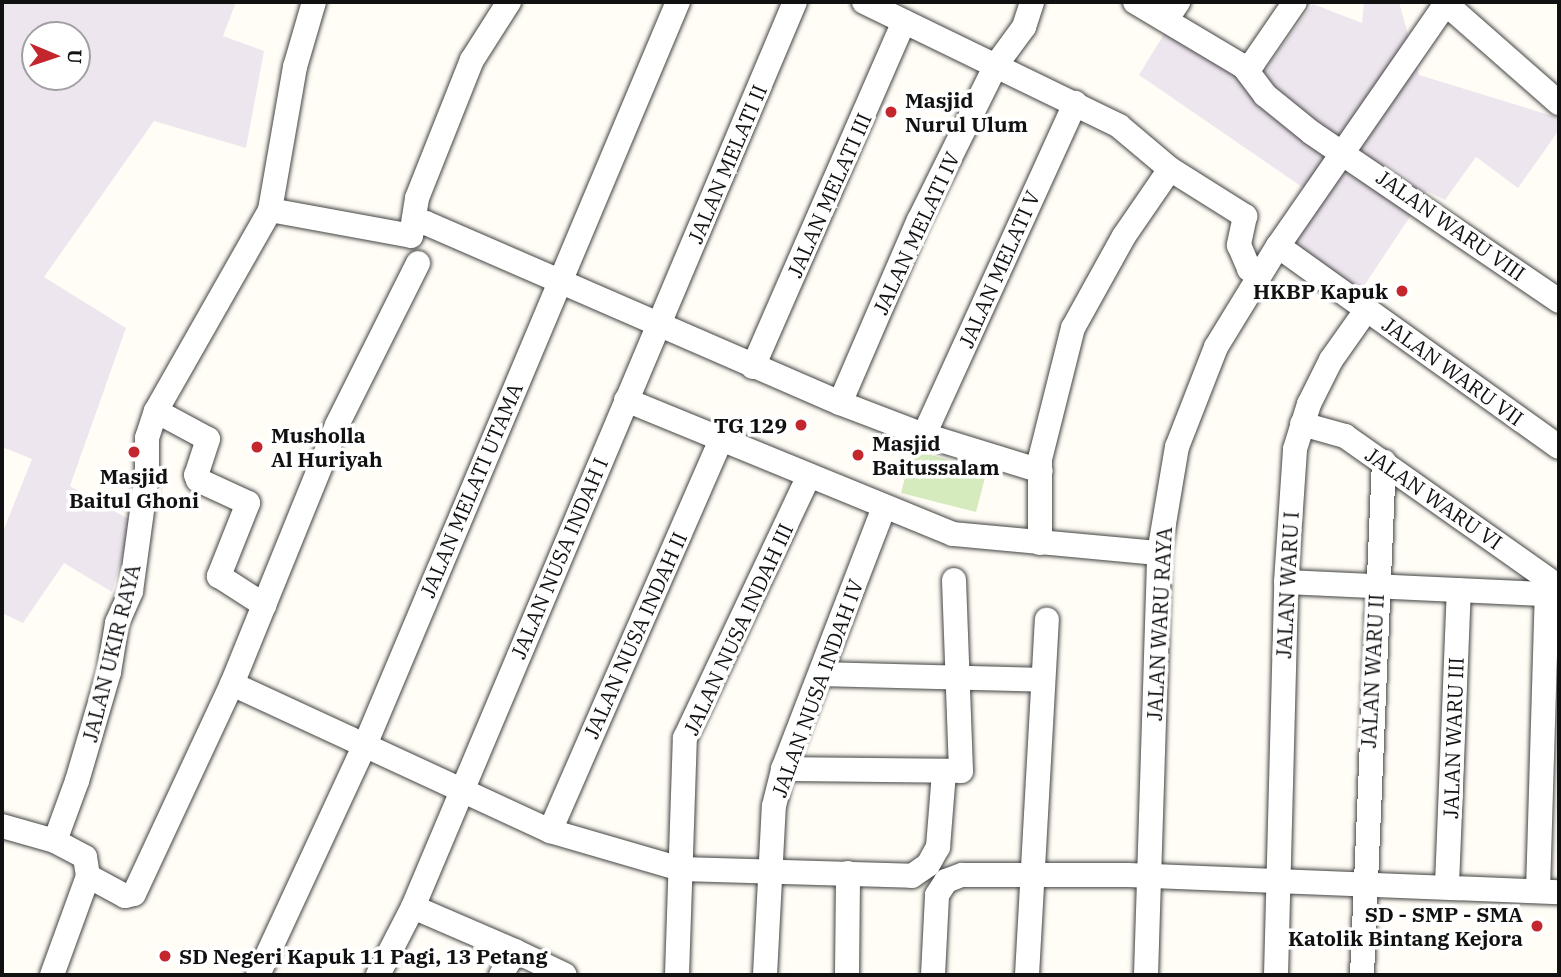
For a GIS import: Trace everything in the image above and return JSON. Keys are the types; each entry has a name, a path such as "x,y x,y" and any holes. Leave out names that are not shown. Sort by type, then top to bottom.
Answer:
{"street":[{"name":"JALAN UKIR RAYA","path":"55,841 77,781 109,672 117,623 131,591 147,474 147,438 156,411 270,210 295,67 314,2"},
{"path":"270,210 411,236 417,198 471,60 509,2"},
{"name":"JALAN MELATI UTAMA","path":"258,975 365,745 678,2"},
{"name":"JALAN MELATI II","path":"659,326 795,2"},
{"path":"864,2 1119,126 1170,169 1245,216 1239,245 1249,269 1259,278"},
{"name":"JALAN MELATI IV","path":"840,402 919,220 996,65 1024,27 1032,2"},
{"path":"1142,4 1172,11 1244,67 1253,63 1295,2"},
{"name":"JALAN WARU RAYA","path":"1146,975 1159,553 1177,447 1216,347 1278,246 1440,12 1453,10 1559,103"},
{"name":"JALAN MELATI III","path":"753,367 904,22"},
{"name":"JALAN WARU VIII","path":"1244,67 1265,95 1312,133 1343,150 1559,301"},
{"name":"JALAN MELATI V","path":"924,435 1075,103"},
{"path":"1040,543 1041,471 1056,382 1073,328 1124,236 1170,169"},
{"path":"414,224 426,223 753,367 840,402 924,435 1041,471"},
{"name":"JALAN WARU VII","path":"1278,246 1559,447"},
{"path":"88,876 125,896 134,894 232,684 337,425 418,263"},
{"name":"JALAN WARU I","path":"1276,975 1286,582 1294,461 1302,424 1331,360 1367,309"},
{"name":"JALAN NUSA INDAH I","path":"378,975 413,907 659,326"},
{"path":"626,400 953,534 1159,553"},
{"path":"156,411 208,439 196,475 198,480 248,503 219,576 264,605"},
{"name":"JALAN WARU VI","path":"1302,424 1345,436 1384,461 1555,592"},
{"name":"JALAN NUSA INDAH II","path":"550,831 721,439"},
{"name":"JALAN WARU II","path":"1362,975 1363,882 1384,461"},
{"name":"JALAN NUSA INDAH III","path":"677,975 685,738 808,476"},
{"name":"JALAN NUSA INDAH IV","path":"765,975 774,806 783,769 884,507"},
{"path":"783,769 944,774 961,771 962,703 957,679 954,580"},
{"path":"933,975 934,906 941,887 953,877 1030,873 1363,882 1548,891 1555,592 1286,582"},
{"name":"JALAN WARU III","path":"1447,885 1459,590"},
{"path":"1027,975 1030,873 1047,620"},
{"path":"821,674 1043,680"},
{"path":"232,684 550,831 681,869 912,876 928,865 938,847 944,774"},
{"path":"2,827 55,841 85,857 88,876 52,975"},
{"path":"846,975 848,873"},
{"path":"413,907 565,975"},
{"path":"501,975 515,951"}],"shaded area":[{"path":"2,2 236,2 223,36 264,51 246,148 154,121 44,277 126,328 70,486 132,521 112,592 64,563 23,623 2,613 2,534 32,459 2,447"},
{"path":"1364,2 1399,2 1419,75 1559,118 1559,130 1518,188 1476,157 1445,200 1427,191 1358,295 1286,246 1321,200 1139,75 1167,29 1256,81 1313,4 1362,23"}],"green space":[{"path":"912,450 987,470 976,512 901,493"}],"place":[{"name":"Masjid Nurul Ulum","path":"891,112"},
{"name":"HKBP Kapuk","path":"1402,291"},
{"name":"TG 129","path":"801,425"},
{"name":"Musholla Al Huriyah","path":"257,447"},
{"name":"Masjid Baitul Ghoni","path":"134,452"},
{"name":"Masjid Baitussalam","path":"858,455"},
{"name":"SD - SMP - SMA Katolik Bintang Kejora","path":"1537,926"},
{"name":"SD Negeri Kapuk 11 Pagi, 13 Petang","path":"165,956"}]}
